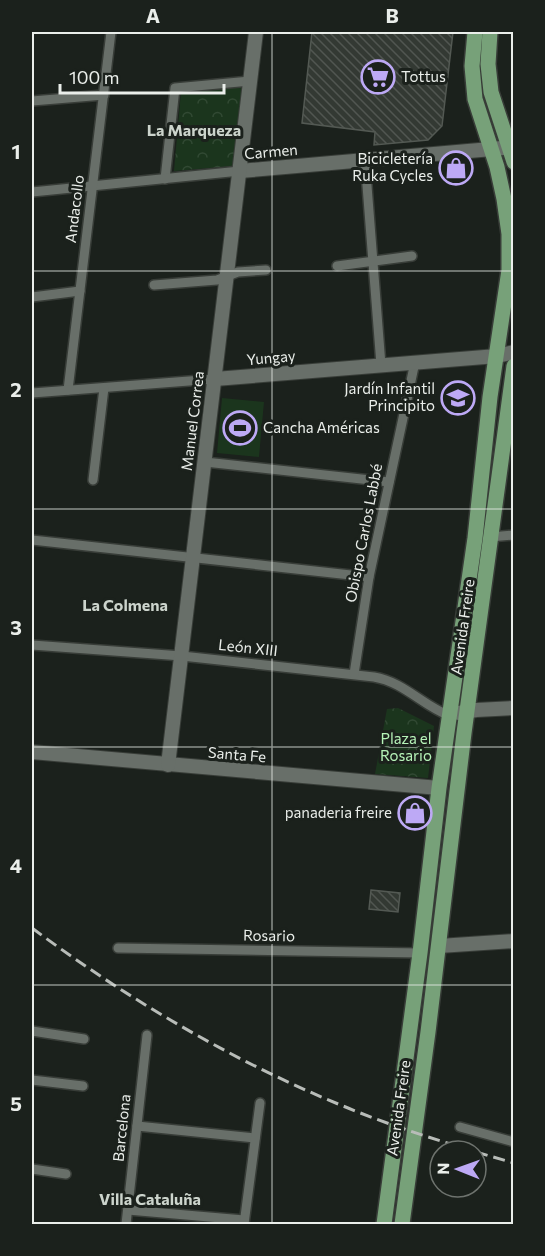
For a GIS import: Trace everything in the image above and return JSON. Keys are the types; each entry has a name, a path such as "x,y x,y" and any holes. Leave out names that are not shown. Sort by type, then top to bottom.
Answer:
{"main road":[{"name":"Avenida Freire","path":"384,1224 439,788 475,538 509,270 510,243 504,198 475,99 472,66 475,32"},
{"path":"490,32 488,64 490,86 494,104 512,152"},
{"name":"Avenida Freire","path":"402,1224 439,946 466,711 513,366"},
{"path":"439,788 454,813"},
{"path":"423,922 430,936 439,946"}],"street":[{"name":"Andacollo","path":"68,390 111,32"},
{"name":"Manuel Correa","path":"168,765 256,32"},
{"path":"165,178 175,88 250,81"},
{"path":"32,101 104,95"},
{"name":"Carmen","path":"32,192 491,149 512,152"},
{"path":"365,160 371,261 381,365"},
{"path":"337,266 412,256"},
{"path":"153,285 217,280 238,272 266,270"},
{"path":"32,297 80,291"},
{"name":"Yungay","path":"32,393 497,356 513,352"},
{"name":"Obispo Carlos Labbé","path":"354,674 369,578 415,362"},
{"path":"93,480 104,388"},
{"path":"205,462 389,482"},
{"path":"490,537 513,535"},
{"path":"32,540 369,578"},
{"name":"León XIII","path":"32,645 182,656 354,674 391,681 436,711 450,716"},
{"path":"450,716 466,711 513,708"},
{"name":"Santa Fe","path":"32,752 439,788"},
{"path":"439,946 513,941"},
{"name":"Rosario","path":"118,948 420,953"},
{"path":"32,1031 84,1039"},
{"name":"Barcelona","path":"126,1224 147,1035"},
{"path":"32,1080 83,1086"},
{"path":"128,1210 244,1222 260,1102"},
{"path":"137,1126 255,1138"},
{"path":"460,1127 513,1142"},
{"path":"32,1169 66,1174"}],"green space":[{"path":"242,87 234,166 174,171 181,92"},
{"name":"Cancha Américas","path":"222,398 264,402 259,457 217,453"},
{"name":"Plaza el Rosario","path":"398,708 434,726 428,778 375,774 387,709"}],"building":[{"name":"Tottus","path":"312,32 453,32 442,126 428,140 374,145 375,132 302,123"},
{"path":"371,890 400,893 398,912 369,909"}],"railway":[{"path":"32,928 145,1005 224,1050 306,1090 363,1114 435,1139"},
{"path":"488,1155 514,1163"}],"place":[{"name":"Tottus","path":"378,77"},
{"name":"Bicicletería Ruka Cycles","path":"456,168"},
{"name":"Jardín Infantil Principito","path":"458,398"},
{"name":"Cancha Américas","path":"240,428"},
{"name":"panaderia freire","path":"415,813"}],"district":[{"name":"La Marqueza","path":"194,130"},
{"name":"La Colmena","path":"125,605"},
{"name":"Villa Cataluña","path":"150,1199"}]}
